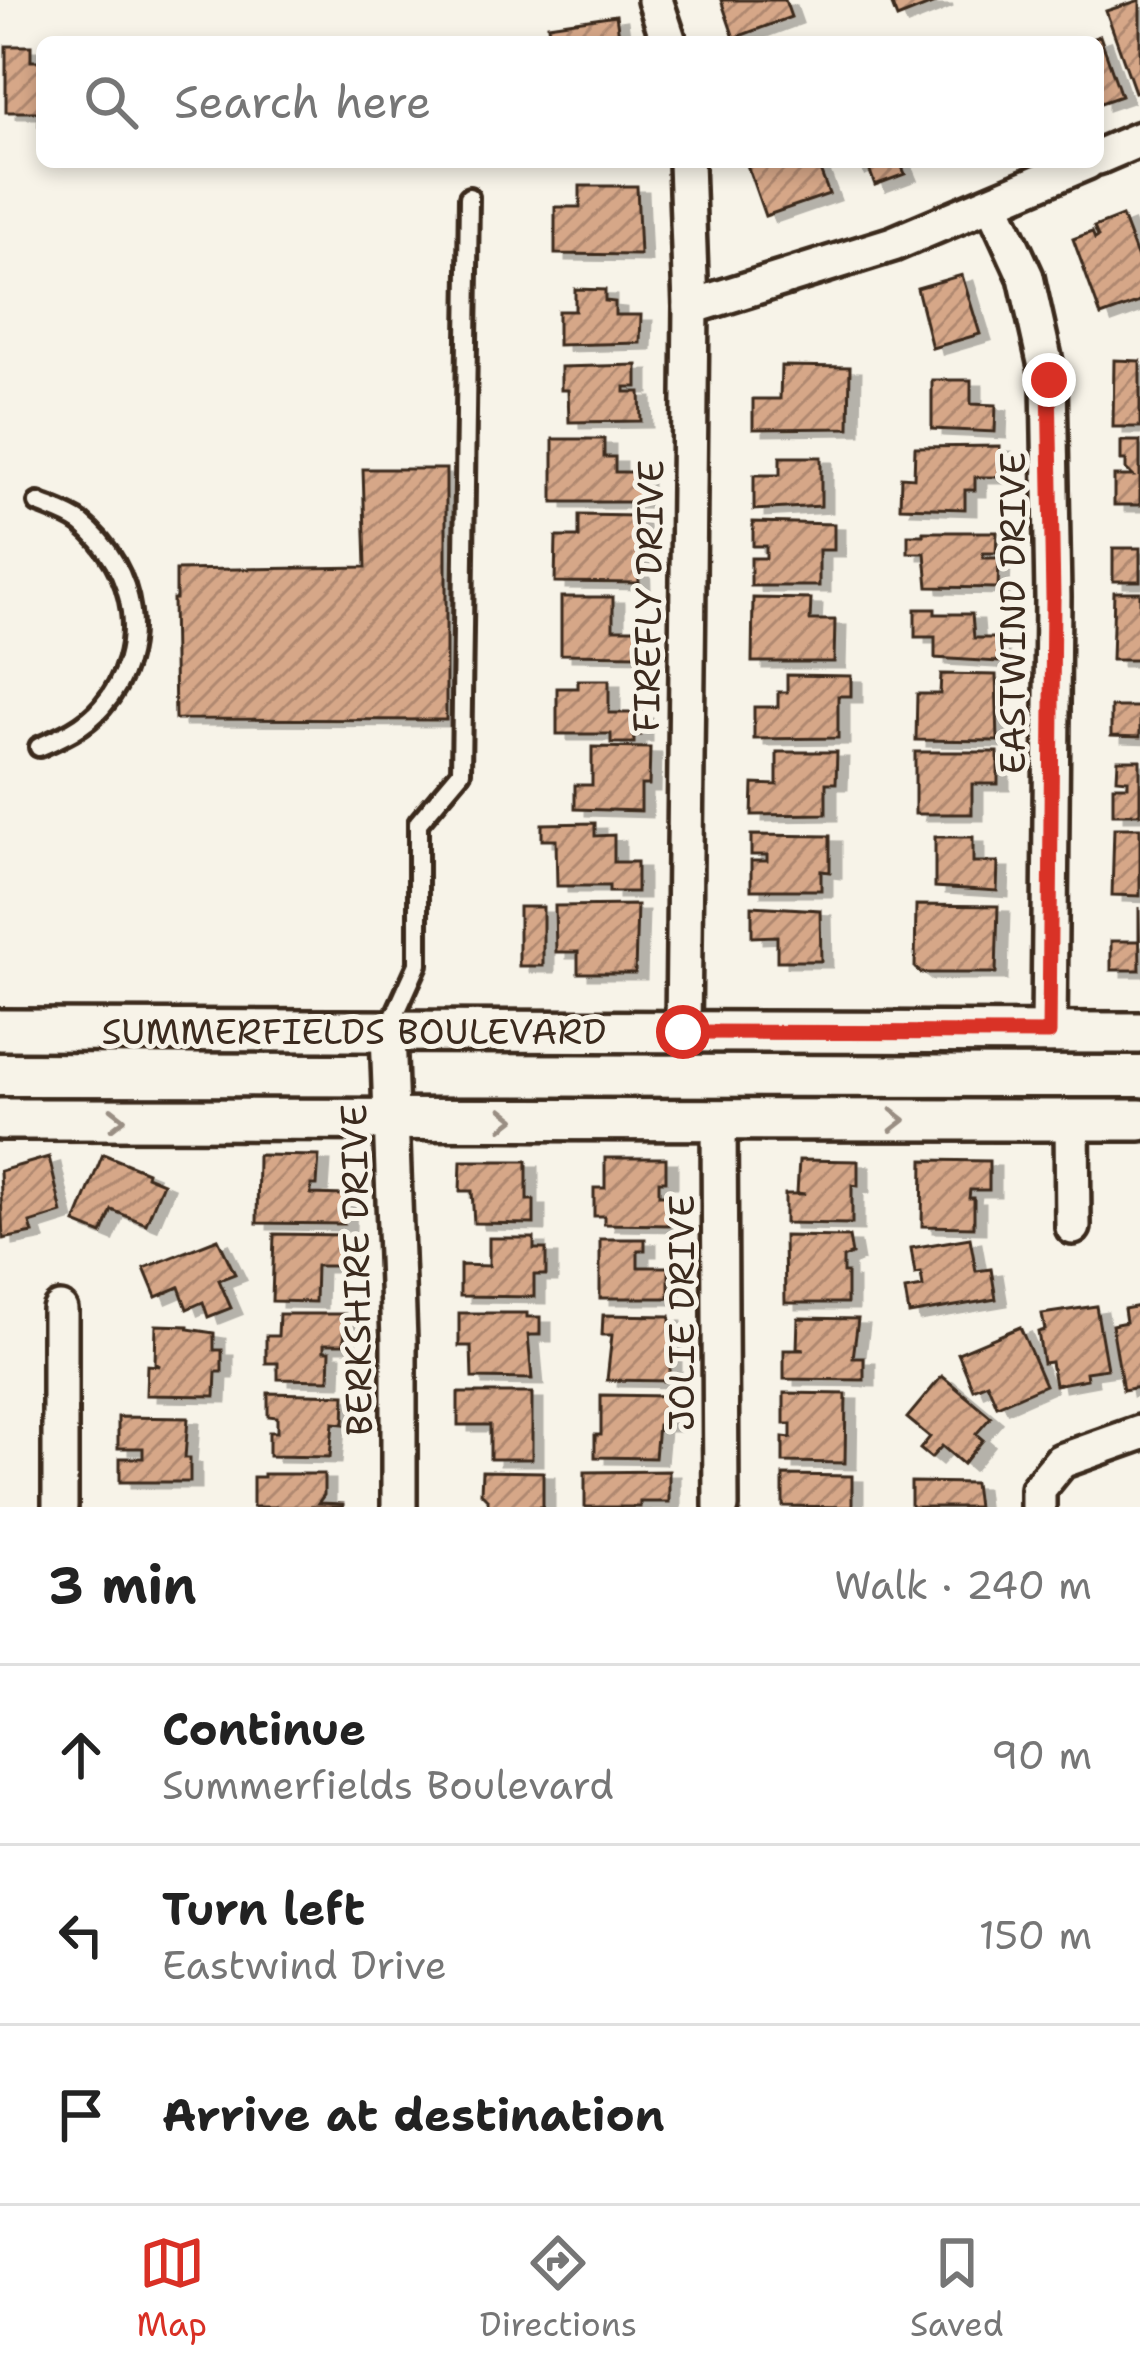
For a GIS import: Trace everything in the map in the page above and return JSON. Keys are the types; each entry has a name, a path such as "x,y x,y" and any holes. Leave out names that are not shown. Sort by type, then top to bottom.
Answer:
{"street":[{"path":"655,0 667,36"},
{"path":"1104,154 1140,139"},
{"name":"FIREFLY DRIVE","path":"683,1032 692,307 686,168"},
{"path":"692,307 893,244 1073,168"},
{"name":"EASTWIND DRIVE","path":"992,203 1026,277 1049,380 1053,598 1049,1033"},
{"name":"SUMMERFIELDS BOULEVARD","path":"0,1030 1140,1033"},
{"name":"BERKSHIRE DRIVE","path":"388,1031 399,1341 399,1507"},
{"path":"0,1119 1140,1120"},
{"name":"JOLIE DRIVE","path":"719,1119 721,1507"},
{"path":"1072,1120 1073,1227"},
{"path":"61,1310 61,1507"},
{"path":"1038,1507 1037,1489 1061,1461 1140,1433"}],"lane":[{"path":"388,1031 418,964 418,823 460,772 469,197"},
{"path":"38,502 77,520 109,549 128,587 134,628 125,671 102,707 74,732 39,747"}],"building":[{"path":"721,0 785,0 791,17 733,36"},
{"path":"890,0 942,0 897,18"},
{"path":"1140,0 1140,91 1135,92 1106,11"},
{"path":"616,15 619,36 549,36 548,25"},
{"path":"6,46 31,46 31,61 36,61 36,112 6,112"},
{"path":"1104,47 1121,96 1104,102"},
{"path":"748,168 819,168 829,194 765,216"},
{"path":"869,168 902,168 905,174 875,185"},
{"path":"580,186 637,186 640,255 555,254 555,207 580,207"},
{"path":"1122,216 1140,264 1140,302 1101,316 1073,239 1092,232 1095,239 1094,227"},
{"path":"962,275 980,334 932,348 917,288"},
{"path":"575,289 605,290 605,301 615,302 615,315 641,315 640,343 558,345 558,311 575,311"},
{"path":"1114,360 1140,361 1140,427 1113,427"},
{"path":"637,365 637,387 625,387 625,392 640,392 641,421 569,422 568,390 561,390 561,367"},
{"path":"781,366 850,367 849,428 753,429 753,399 780,399"},
{"path":"932,380 971,380 971,404 996,405 995,432 932,429"},
{"path":"553,439 604,439 604,457 615,457 615,472 641,472 641,502 553,502"},
{"path":"1121,441 1140,441 1140,505 1114,505 1114,476 1133,476 1126,469 1126,460 1121,460"},
{"path":"1000,446 999,477 975,477 975,490 965,490 965,509 900,507 901,477 914,478 915,447"},
{"path":"780,457 821,457 821,506 754,510 754,475 780,475"},
{"path":"363,469 446,469 446,720 175,719 176,570 366,567"},
{"path":"579,515 637,516 639,583 555,582 556,537 579,537"},
{"path":"753,522 834,524 834,550 819,550 819,586 751,586 751,558 766,558 766,546 753,546"},
{"path":"997,532 996,553 983,553 983,558 999,558 998,588 928,587 925,553 908,553 908,535"},
{"path":"1113,548 1140,548 1140,581 1113,581"},
{"path":"1114,592 1140,592 1140,660 1112,660"},
{"path":"561,597 613,597 613,629 639,629 639,655 561,654"},
{"path":"753,598 811,599 810,620 835,620 834,662 752,662"},
{"path":"915,609 972,614 974,638 998,638 998,662 935,658 935,637 915,637"},
{"path":"941,674 996,675 998,741 916,740 917,694 940,694"},
{"path":"787,675 851,676 851,696 838,696 838,738 754,739 754,707 778,707 778,692 787,692"},
{"path":"578,680 609,680 609,713 641,713 641,735 634,735 634,743 611,743 611,734 557,734 557,688 578,688"},
{"path":"1111,707 1140,707 1140,737 1111,736"},
{"path":"592,747 650,748 649,785 641,785 641,811 575,809 575,785 592,785"},
{"path":"777,752 837,752 836,783 826,783 826,814 752,815 753,784 777,785"},
{"path":"915,752 998,752 998,784 972,784 972,814 915,814"},
{"path":"1118,760 1140,760 1140,814 1113,814 1113,786 1128,786 1128,780 1117,779"},
{"path":"595,823 595,836 614,835 614,862 637,862 637,892 609,892 609,886 557,886 556,840 542,840 542,824"},
{"path":"1114,828 1140,828 1140,896 1112,895"},
{"path":"751,835 830,836 830,872 821,871 821,890 751,890 751,861 767,861 767,855 751,855"},
{"path":"935,837 973,837 973,862 998,862 997,891 935,887"},
{"path":"637,905 635,973 578,973 578,952 556,952 555,906"},
{"path":"916,905 998,906 996,973 921,973 915,968"},
{"path":"752,906 820,910 821,961 777,961 777,936 752,937"},
{"path":"519,907 543,907 543,966 519,966"},
{"path":"1139,907 1140,970 1111,970 1111,941 1139,941"},
{"path":"103,1154 163,1183 146,1224 112,1210 102,1234 75,1223"},
{"path":"258,1155 319,1156 317,1185 311,1185 311,1194 345,1195 344,1224 257,1223"},
{"path":"49,1157 62,1213 30,1223 33,1233 3,1239 0,1171"},
{"path":"605,1158 666,1158 666,1181 659,1181 659,1195 670,1195 670,1225 604,1224 604,1216 594,1216 594,1188 605,1188"},
{"path":"799,1160 858,1161 858,1186 852,1185 852,1224 785,1223 785,1194 805,1194 797,1193"},
{"path":"923,1160 989,1161 989,1190 970,1190 974,1227 922,1226"},
{"path":"461,1161 527,1161 527,1200 534,1200 534,1224 474,1223 472,1191 460,1191"},
{"path":"274,1234 346,1235 345,1266 316,1266 315,1302 272,1301"},
{"path":"784,1236 849,1237 852,1254 843,1258 847,1303 785,1303"},
{"path":"489,1238 534,1238 534,1249 546,1249 546,1275 534,1275 534,1297 460,1296 460,1265 489,1266"},
{"path":"970,1238 976,1271 991,1269 996,1299 909,1314 905,1290 923,1287 921,1273 915,1274 911,1248"},
{"path":"218,1239 235,1274 219,1280 231,1308 208,1317 203,1302 187,1309 179,1287 156,1297 144,1268"},
{"path":"600,1239 645,1239 645,1250 638,1250 638,1267 669,1267 669,1298 600,1298"},
{"path":"1096,1306 1107,1369 1086,1372 1087,1379 1055,1385 1051,1362 1043,1363 1038,1332 1045,1330 1042,1314"},
{"path":"1140,1306 1140,1387 1123,1390 1112,1325 1126,1322 1124,1309"},
{"path":"459,1313 540,1317 540,1335 528,1335 532,1379 472,1378 471,1346 459,1346"},
{"path":"279,1314 345,1314 344,1344 324,1344 324,1351 330,1351 329,1380 278,1379 278,1363 266,1363 266,1336 278,1336"},
{"path":"603,1315 670,1316 670,1381 607,1380 612,1335 602,1335"},
{"path":"798,1318 858,1319 853,1358 864,1358 864,1380 784,1379 784,1350 805,1350 797,1349"},
{"path":"156,1325 214,1333 214,1350 222,1350 215,1396 146,1395 147,1365 160,1366 155,1363"},
{"path":"1020,1327 1045,1385 997,1406 987,1383 973,1389 958,1353"},
{"path":"942,1376 991,1417 976,1434 983,1440 963,1464 942,1446 931,1458 920,1449 930,1437 907,1418"},
{"path":"268,1393 345,1395 344,1424 333,1423 330,1457 269,1456 269,1432 277,1432 277,1417 268,1416"},
{"path":"458,1393 532,1393 532,1459 490,1459 490,1425 458,1425"},
{"path":"784,1393 846,1394 845,1463 783,1462 783,1437 791,1438 791,1424 784,1424"},
{"path":"601,1395 669,1396 669,1425 658,1425 655,1458 595,1457 595,1435 601,1435"},
{"path":"118,1417 188,1418 185,1458 190,1458 190,1482 120,1482 120,1458 143,1458 143,1448 118,1448"},
{"path":"482,1471 543,1472 543,1507 488,1507 481,1493"},
{"path":"669,1471 669,1502 585,1507 585,1472"},
{"path":"324,1474 324,1495 318,1503 343,1507 253,1507 253,1477"},
{"path":"783,1475 852,1476 852,1507 783,1506"},
{"path":"911,1482 974,1483 977,1507 911,1507"}],"route":[{"path":"683,1032 1049,1033 1053,598 1049,380"}]}
